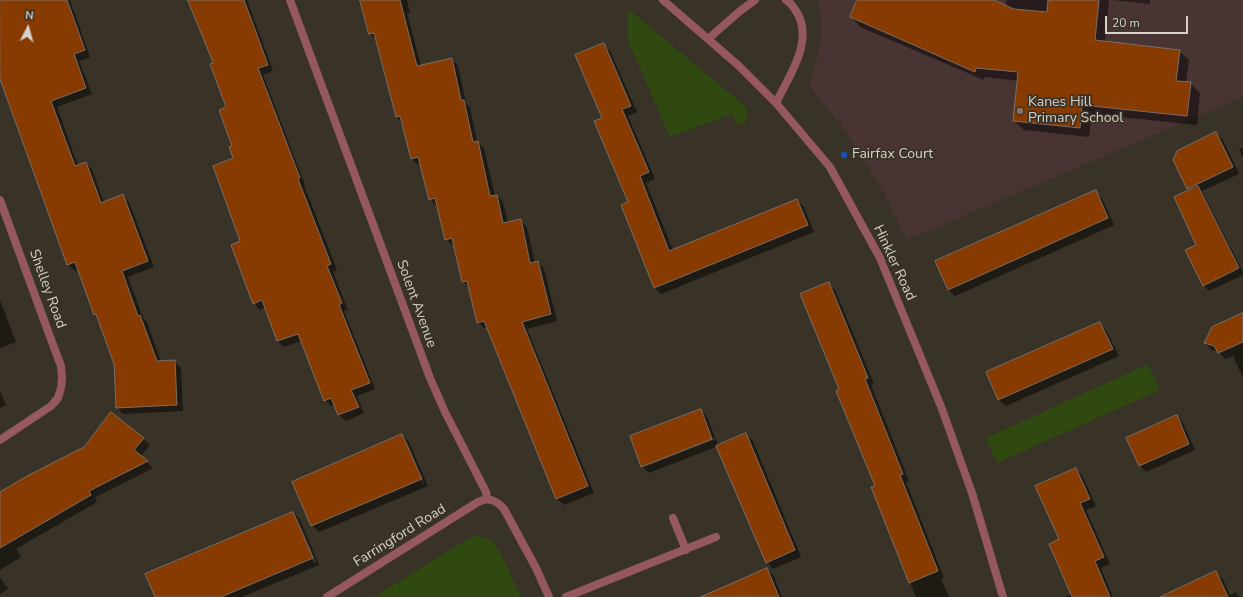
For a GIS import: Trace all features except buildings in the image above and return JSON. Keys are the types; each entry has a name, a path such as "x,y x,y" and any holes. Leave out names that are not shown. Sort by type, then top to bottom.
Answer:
{"street":[{"name":"Solent Avenue","path":"290,0 430,378 448,419 486,492 487,499"},
{"name":"Hinkler Road","path":"663,0 739,66 776,103 830,167 880,258 942,409 972,494 1003,597"},
{"path":"708,39 755,0"},
{"path":"776,103 799,57 804,36 801,17 791,2 786,0"},
{"name":"Shelley Road","path":"0,200 61,366 61,388 58,398 51,406 0,440"},
{"name":"Farringford Road","path":"327,597 478,502 487,499"},
{"path":"487,499 494,500 504,508 536,568 549,597"},
{"path":"673,518 686,550"},
{"path":"566,597 716,537"}],"shaded area":[{"name":"Kanes Hill Primary School","path":"818,0 1243,0 1243,97 907,240 881,187 841,125 809,86 820,48 821,15"}],"green space":[{"path":"628,9 746,107 748,114 745,122 737,125 732,114 670,137 628,41"},
{"path":"1148,364 1160,390 997,463 986,438"},
{"path":"478,535 493,541 502,556 521,597 374,597 471,537"}],"place":[{"name":"Kanes Hill Primary School","path":"1020,111"},
{"name":"Fairfax Court","path":"844,155"}]}
